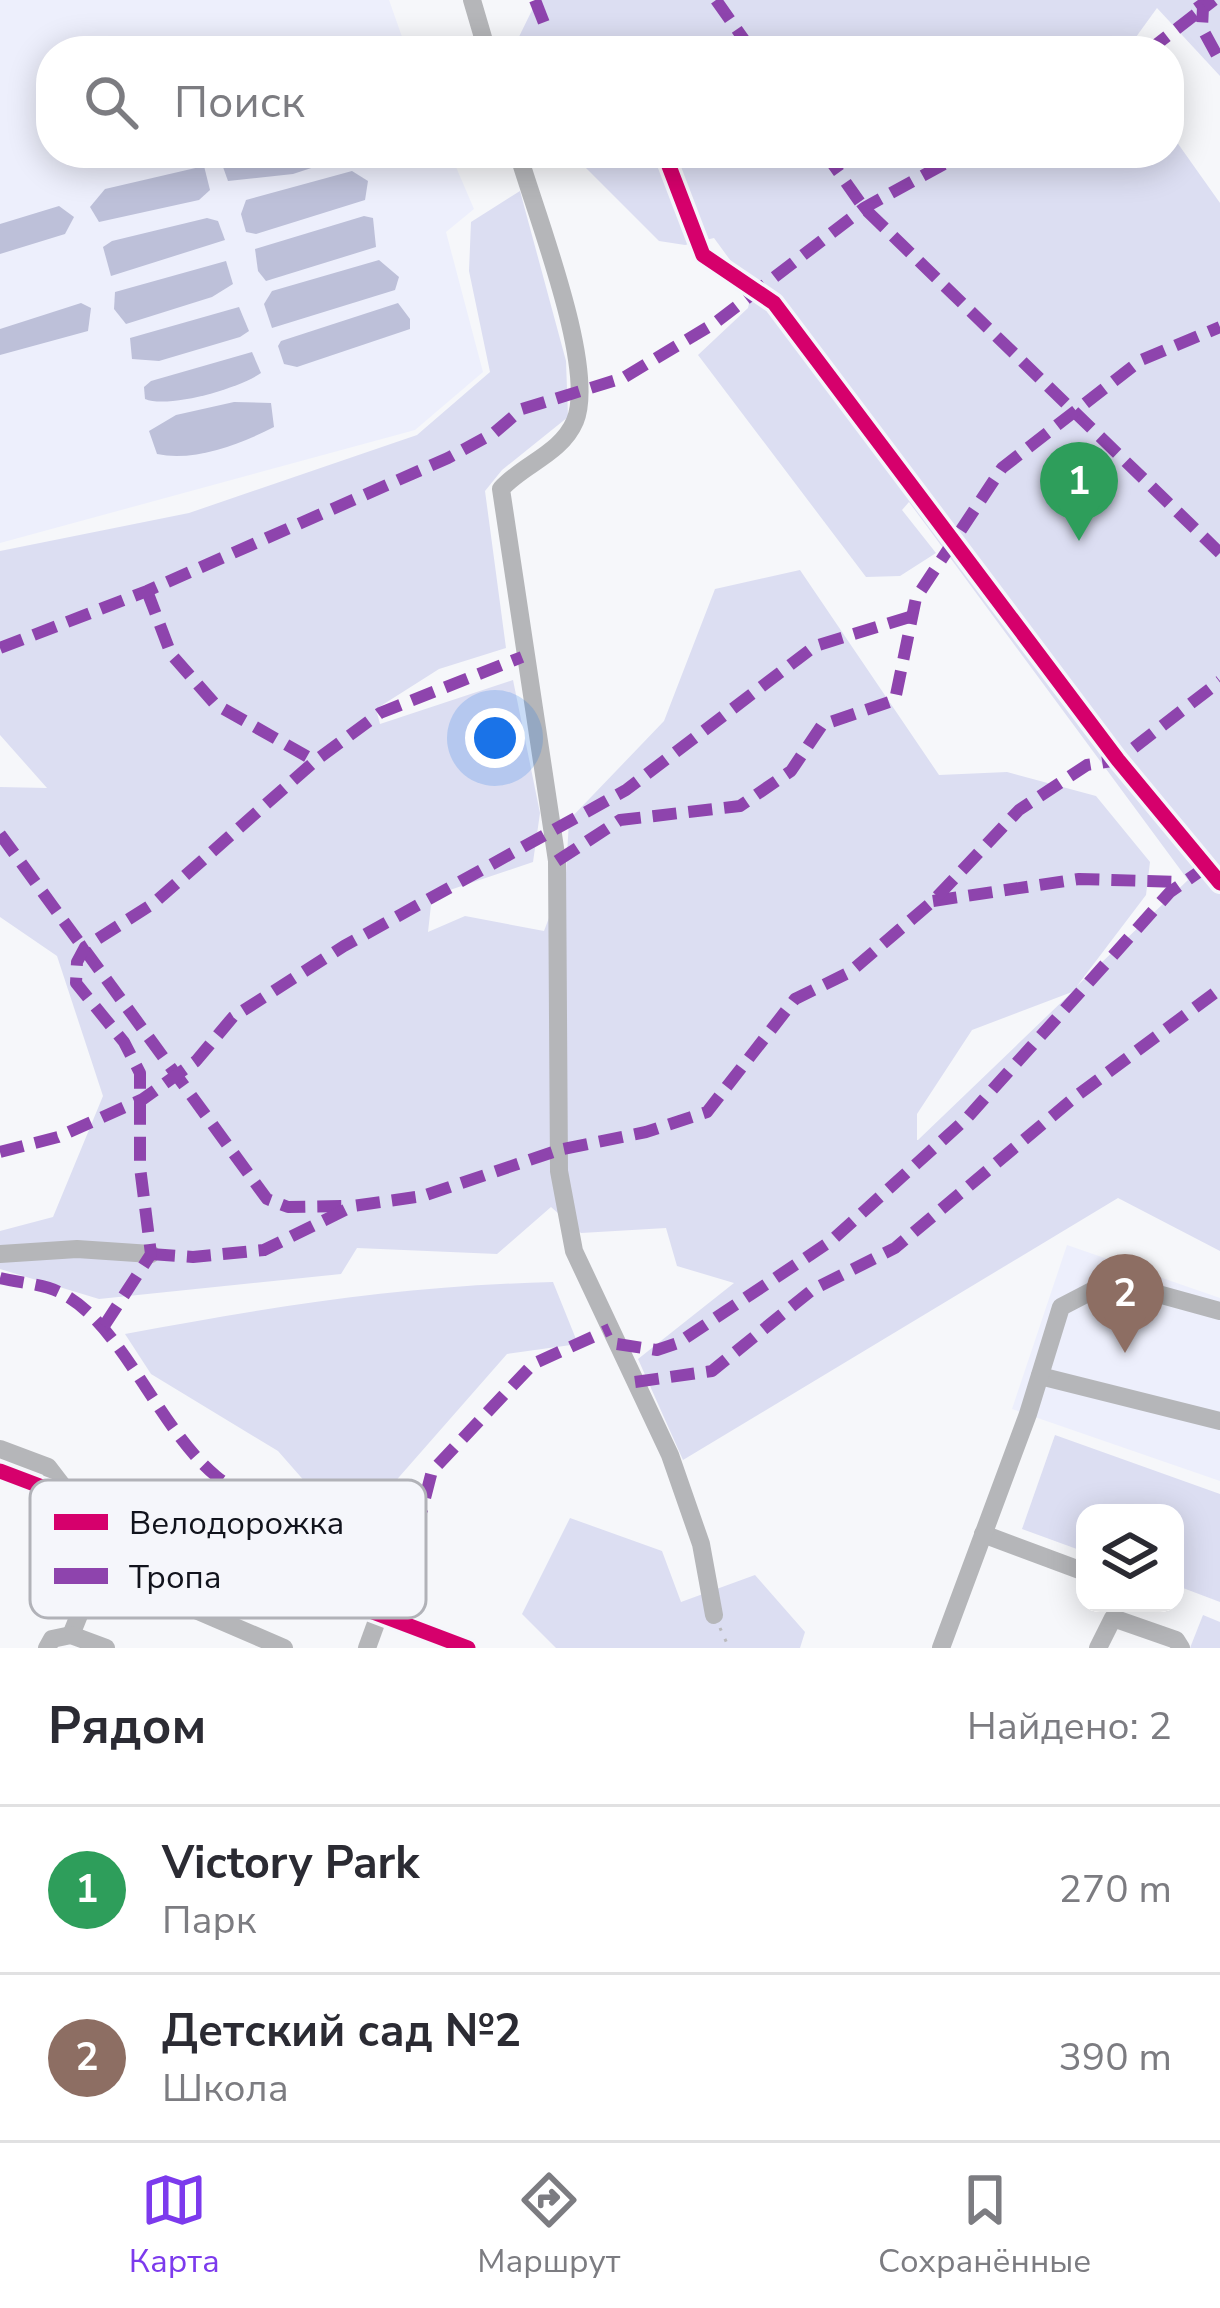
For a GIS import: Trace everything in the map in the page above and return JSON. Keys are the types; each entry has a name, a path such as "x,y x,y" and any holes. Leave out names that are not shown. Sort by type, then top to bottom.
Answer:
{"street":[{"path":"472,0 483,36"},
{"path":"522,168 580,364 575,420 555,449 500,488 557,862 559,1172 574,1251 670,1455 700,1544 714,1615"},
{"path":"0,1254 76,1249 151,1254"},
{"path":"941,1648 1061,1307 1101,1283 1220,1311"},
{"path":"1040,1376 1220,1421"},
{"path":"0,1449 48,1467 58,1480"},
{"path":"0,1471 30,1482"},
{"path":"983,1534 1076,1569"},
{"path":"71,1635 78,1618"},
{"path":"214,1618 284,1648"},
{"path":"367,1648 378,1618"},
{"path":"387,1618 468,1648"},
{"path":"1098,1648 1114,1618 1176,1640 1181,1648"},
{"path":"47,1648 52,1639 71,1635 106,1648"}],"path":[{"path":"714,1615 729,1648"}],"shaded area":[{"path":"0,0 389,0 402,36 36,36 36,168 456,168 474,209 446,232 483,372 415,430 0,543"},
{"path":"537,0 1220,0 1220,76 1157,8 1137,36 519,36"},
{"path":"1184,152 1220,203 1220,1251 1118,1198 683,1460 638,1359 734,1283 677,1266 666,1228 581,1233 551,1207 497,1254 357,1248 341,1274 99,1299 0,1269 0,1231 53,1217 103,1096 57,956 0,917 0,787 47,788 0,735 0,551 189,513 417,435 490,372 469,271 471,222 520,191 566,361 568,417 502,470 485,491 506,648 439,669 376,709 380,724 513,680 540,813 533,862 432,896 428,932 465,916 544,931 566,873 569,820 664,721 715,589 800,570 939,775 1007,772 1096,796 1150,862 1146,895 1077,986 1188,880 909,502 902,510 936,553 900,576 866,577 698,355 748,308 752,290 714,238 685,245 659,241 586,168 1184,168","holes":["1072,992 917,1140 917,1114 972,1030"]},
{"path":"204,168 210,190 199,200 99,222 90,207 105,189"},
{"path":"223,168 311,168 293,174 228,181"},
{"path":"352,171 368,181 365,200 256,234 246,232 241,214 246,200"},
{"path":"59,206 74,217 65,234 0,254 0,224"},
{"path":"364,216 373,218 376,247 266,281 258,271 255,249"},
{"path":"207,218 218,221 225,240 111,276 103,247 112,241"},
{"path":"379,260 399,277 395,290 272,328 264,304 272,291"},
{"path":"226,261 233,284 212,297 126,324 114,309 115,292"},
{"path":"81,303 91,308 88,331 0,355 0,329"},
{"path":"398,303 410,319 410,329 297,367 284,364 278,346 281,341"},
{"path":"239,307 249,331 240,337 159,361 132,359 130,338"},
{"path":"252,352 261,373 251,379 186,399 145,399 144,387 151,381"},
{"path":"234,402 271,403 274,427 202,453 157,454 149,431 176,415"},
{"path":"1067,1245 1220,1298 1220,1481 1012,1409"},
{"path":"553,1282 578,1344 507,1354 396,1480 303,1480 278,1451 151,1374 125,1334 338,1299"},
{"path":"1055,1435 1220,1494 1220,1602 1184,1588 1184,1504 1076,1504 1076,1549 1022,1529"},
{"path":"570,1518 662,1551 681,1602 755,1575 805,1632 800,1648 556,1648 522,1614"},
{"path":"1203,1615 1220,1622 1220,1648 1190,1648"}],"marked path":[{"path":"535,0 546,28"},
{"path":"716,0 741,36"},
{"path":"1198,0 1203,7 1202,28 1220,61"},
{"path":"1167,36 1214,0"},
{"path":"836,168 864,208 1220,553"},
{"path":"0,648 147,591 448,458 494,433 522,409 623,378 715,323 864,208 937,168"},
{"path":"557,861 620,820 740,806 791,771 822,725 895,700 916,598 1002,468 1141,360 1220,327"},
{"path":"147,591 171,654 215,704 315,761"},
{"path":"0,1152 58,1137 143,1099 196,1061 233,1017 344,946 626,790 815,646 913,616"},
{"path":"104,1326 151,1254 140,1167 140,1073 124,1042 76,983 77,962 85,947 154,903 315,761 380,713 522,657"},
{"path":"151,1254 193,1257 264,1250 353,1206 423,1196 559,1150 646,1132 707,1112 795,999 850,972 933,901 1019,810 1087,765 1118,760 1220,681"},
{"path":"0,834 267,1199 288,1207 347,1206"},
{"path":"617,1344 657,1350 678,1343 831,1241 967,1118 1170,892 1206,867"},
{"path":"933,901 1079,879 1183,882"},
{"path":"635,1382 712,1371 812,1290 895,1248 1075,1097 1220,989"},
{"path":"0,1278 56,1291 84,1309 104,1329 195,1456 222,1480"},
{"path":"426,1494 432,1471 533,1364 610,1329"}],"cycle path":[{"path":"670,168 703,255 774,303 1118,760 1220,883"},
{"path":"0,1471 30,1482"},
{"path":"389,1618 468,1648"}],"place":[{"name":"Victory Park","path":"1079,541"},
{"name":"Детский сад №2","path":"1125,1353"}]}
